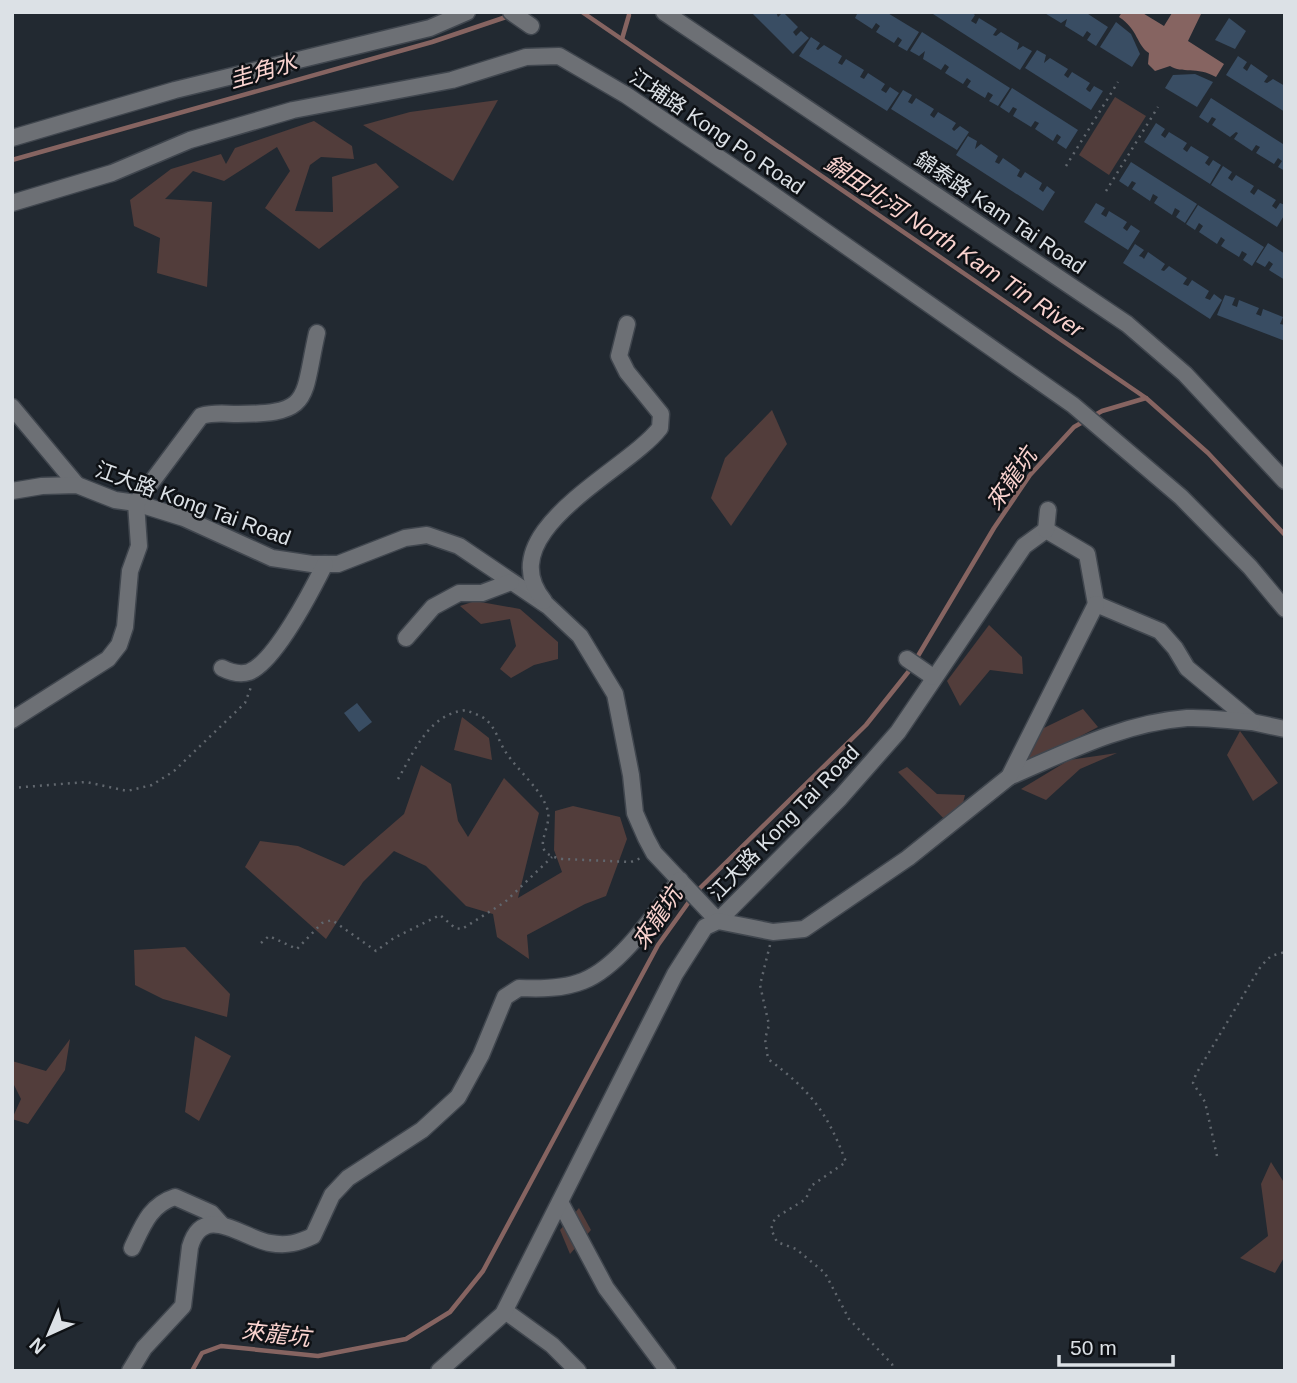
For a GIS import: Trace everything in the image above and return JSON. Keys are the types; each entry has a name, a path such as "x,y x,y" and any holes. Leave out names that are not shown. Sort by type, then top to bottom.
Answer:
{"street":[{"path":"12,138 174,90 430,28 467,12"},
{"path":"511,12 531,26"},
{"name":"錦泰路 Kam Tai Road","path":"664,12 1127,324 1185,374 1285,481"},
{"name":"江埔路 Kong Po Road","path":"12,203 112,173 190,140 293,110 452,80 538,55 559,56 626,95 759,184 1073,405 1181,497 1250,567 1285,609"},
{"path":"548,606 531,574 532,552 550,525 569,505 660,428 662,414 627,372 619,356 627,324"},
{"path":"12,720 108,659 119,645 125,627 130,571 139,546 136,503 201,416 212,412 285,412 297,404 304,391 317,334"},
{"path":"12,407 77,485"},
{"name":"江大路 Kong Tai Road","path":"12,492 42,486 77,485 115,500 136,503 184,518 272,558 338,564 405,538 427,535 443,538 459,546 548,606 580,636 615,694 631,775 635,813 654,853 713,916 846,792 898,732 1024,546 1046,530"},
{"path":"1009,777 1096,604 1087,554 1046,530 1048,510"},
{"path":"222,668 246,673 258,667 305,603 325,564"},
{"path":"406,638 433,607 458,593 482,593 511,582"},
{"path":"1096,604 1160,631 1187,668 1252,722"},
{"path":"907,659 933,677"},
{"path":"439,1371 505,1311 675,974 713,916 773,932 804,929 908,858 1009,777 1113,732 1150,723 1189,718 1252,722 1285,729"},
{"path":"132,1248 149,1213 175,1197 211,1213 221,1224 268,1243 292,1245 313,1236 332,1195 348,1178 422,1130 458,1097 481,1055 500,1006 511,991 519,988 570,986 593,976 648,924 683,885"},
{"path":"560,1202 606,1287 668,1371"},
{"path":"130,1371 144,1348 184,1306 193,1238 202,1229 221,1224"},
{"path":"505,1311 552,1345 578,1371"}],"path":[{"path":"1066,166 1118,82"},
{"path":"1106,191 1157,107"},
{"path":"12,788 86,782 127,791 152,785 174,771 245,704 258,667"},
{"path":"398,779 427,730 441,718 466,710 486,719 520,772 544,800 549,811 542,845 544,852 552,857 631,862 654,853"},
{"path":"261,943 269,936 292,950 297,949 322,923 332,920 376,951 394,938 440,915 454,928 462,929 505,902 552,857"},
{"path":"773,932 760,985 769,1025 765,1039 768,1059 802,1084 832,1125 846,1162 811,1186 806,1199 775,1218 771,1229 777,1242 796,1249 824,1273 849,1319 892,1364 894,1371"},
{"path":"1217,1156 1205,1102 1193,1083 1196,1074 1261,966 1271,957 1285,952"}],"shaded area":[{"path":"1122,12 1141,12 1164,26 1172,13 1202,12 1188,41 1224,64 1216,77 1170,66 1155,71 1148,64 1149,53 1119,17"},
{"path":"1115,97 1146,116 1109,175 1079,155"},
{"path":"498,100 453,181 363,125 410,112"},
{"path":"314,121 352,146 354,159 321,157 310,165 295,211 333,212 332,177 376,163 399,187 319,249 265,208 290,171 277,147 224,181 193,171 165,199 212,202 207,287 157,273 160,238 134,226 130,200 171,169 221,154 226,164 235,148"},
{"path":"772,410 787,444 731,526 711,498 725,458"},
{"path":"475,601 520,609 558,642 558,659 534,665 511,678 500,669 516,646 510,619 481,624 460,606"},
{"path":"989,625 1022,657 1023,674 990,670 960,706 947,681"},
{"path":"1083,709 1098,727 1025,765 1017,741"},
{"path":"462,717 489,738 492,760 454,750"},
{"path":"1240,731 1278,783 1253,801 1227,755"},
{"path":"1117,753 1080,769 1046,800 1021,789 1069,760"},
{"path":"421,765 451,784 458,821 468,837 504,778 539,813 518,898 562,872 554,850 555,811 573,806 620,817 627,839 606,896 585,904 527,935 529,959 497,937 493,914 466,906 426,866 394,851 363,882 326,939 245,867 260,841 298,846 344,866 404,814"},
{"path":"907,767 937,794 965,795 956,831 898,772"},
{"path":"185,947 230,994 227,1017 163,999 135,985 134,950"},
{"path":"195,1036 231,1056 199,1121 185,1112"},
{"path":"70,1039 65,1070 28,1124 12,1119 21,1099 12,1081 12,1061 46,1071"},
{"path":"1271,1162 1285,1184 1285,1256 1275,1273 1240,1258 1268,1236 1261,1184"},
{"path":"579,1208 591,1230 570,1254 560,1230"}],"building":[{"path":"751,12 776,12 778,17 783,12 798,27 793,32 796,36 801,31 809,38 793,54"},
{"path":"858,12 886,12 919,32 907,51 898,46 902,40 898,37 894,43 876,32 880,26 876,23 872,29 855,18"},
{"path":"971,12 975,15 971,21 976,24 979,18 997,29 993,35 1001,32 1019,43 1017,50 1023,46 1032,51 1020,70 933,14"},
{"path":"1043,12 1085,12 1108,27 1096,46 1087,40 1091,34 1087,31 1083,37 1065,26 1067,19 1061,23"},
{"path":"1229,18 1246,31 1235,49 1215,40"},
{"path":"1116,22 1131,34 1140,54 1132,67 1100,47"},
{"path":"922,32 1010,88 998,106 989,101 993,95 988,92 985,98 967,87 971,81 967,78 963,84 945,73 949,67 945,64 941,70 923,59 925,51 919,56 910,51"},
{"path":"811,37 820,43 816,49 824,45 842,56 838,63 842,65 846,59 864,70 860,77 864,79 868,73 885,84 881,90 886,93 890,87 899,93 887,111 799,56"},
{"path":"1037,50 1046,55 1044,63 1050,58 1068,69 1064,75 1068,78 1072,72 1090,83 1086,89 1088,91 1094,86 1103,91 1091,110 1025,68"},
{"path":"1238,56 1247,62 1243,68 1247,71 1251,64 1268,76 1264,82 1273,79 1285,86 1285,112 1226,75"},
{"path":"1195,74 1213,82 1197,107 1165,88 1173,75"},
{"path":"1012,88 1078,130 1066,149 1057,143 1061,137 1057,134 1053,141 1035,129 1039,123 1035,121 1031,127 1013,116 1017,109 1013,107 1009,113 1000,107"},
{"path":"903,90 912,95 908,102 912,104 916,98 934,109 930,115 934,118 938,112 956,123 952,129 954,131 960,126 969,132 957,150 891,109"},
{"path":"1211,98 1283,144 1285,171 1278,167 1282,161 1278,158 1274,164 1256,153 1260,147 1256,145 1252,151 1234,139 1238,133 1230,137 1212,125 1216,119 1212,117 1208,123 1199,117"},
{"path":"1156,123 1165,129 1161,135 1165,138 1169,132 1187,143 1183,149 1187,152 1191,146 1209,157 1205,163 1209,166 1213,160 1221,165 1210,184 1144,142"},
{"path":"968,136 977,141 975,149 981,144 998,156 995,162 999,164 1003,158 1020,170 1017,176 1021,178 1025,172 1042,183 1039,189 1043,192 1047,186 1055,192 1043,211 956,155"},
{"path":"1131,162 1197,204 1185,223 1176,217 1180,211 1175,208 1172,215 1154,203 1158,197 1153,194 1150,201 1132,189 1136,183 1132,181 1128,187 1119,181"},
{"path":"1223,166 1232,172 1228,178 1232,181 1236,175 1254,186 1250,192 1254,195 1258,189 1276,200 1272,206 1276,209 1280,203 1285,205 1285,214 1277,227 1211,185"},
{"path":"1096,203 1105,208 1101,214 1106,217 1109,211 1127,222 1123,228 1127,231 1131,225 1140,231 1128,250 1084,222"},
{"path":"1198,205 1264,247 1252,266 1243,260 1247,254 1242,251 1239,257 1221,246 1225,240 1221,237 1217,244 1199,232 1203,226 1199,223 1195,230 1186,224"},
{"path":"1268,243 1285,254 1285,280 1269,270 1273,264 1269,261 1265,267 1256,262"},
{"path":"1135,244 1144,250 1139,256 1144,259 1148,252 1165,264 1161,270 1164,271 1169,266 1187,278 1183,284 1188,286 1192,280 1209,291 1205,298 1210,300 1214,294 1222,300 1210,319 1123,263"},
{"path":"1225,295 1235,298 1232,305 1237,307 1239,300 1259,308 1256,314 1261,316 1263,309 1283,317 1280,324 1285,325 1285,341 1217,315"},
{"path":"357,703 372,722 359,732 344,713"}],"waterway":[{"name":"錦田北河 North Kam Tin River","path":"582,12 1146,398 1208,453 1285,535"},
{"path":"622,39 629,15"},
{"name":"圭角水","path":"12,160 432,42 509,16"},
{"name":"來龍坑","path":"696,892 866,725 909,671 994,528 1030,475 1074,427 1102,411 1146,398"},
{"name":"來龍坑","path":"192,1371 202,1353 221,1346 318,1356 406,1339 450,1312 483,1271 658,945 691,899"}]}
